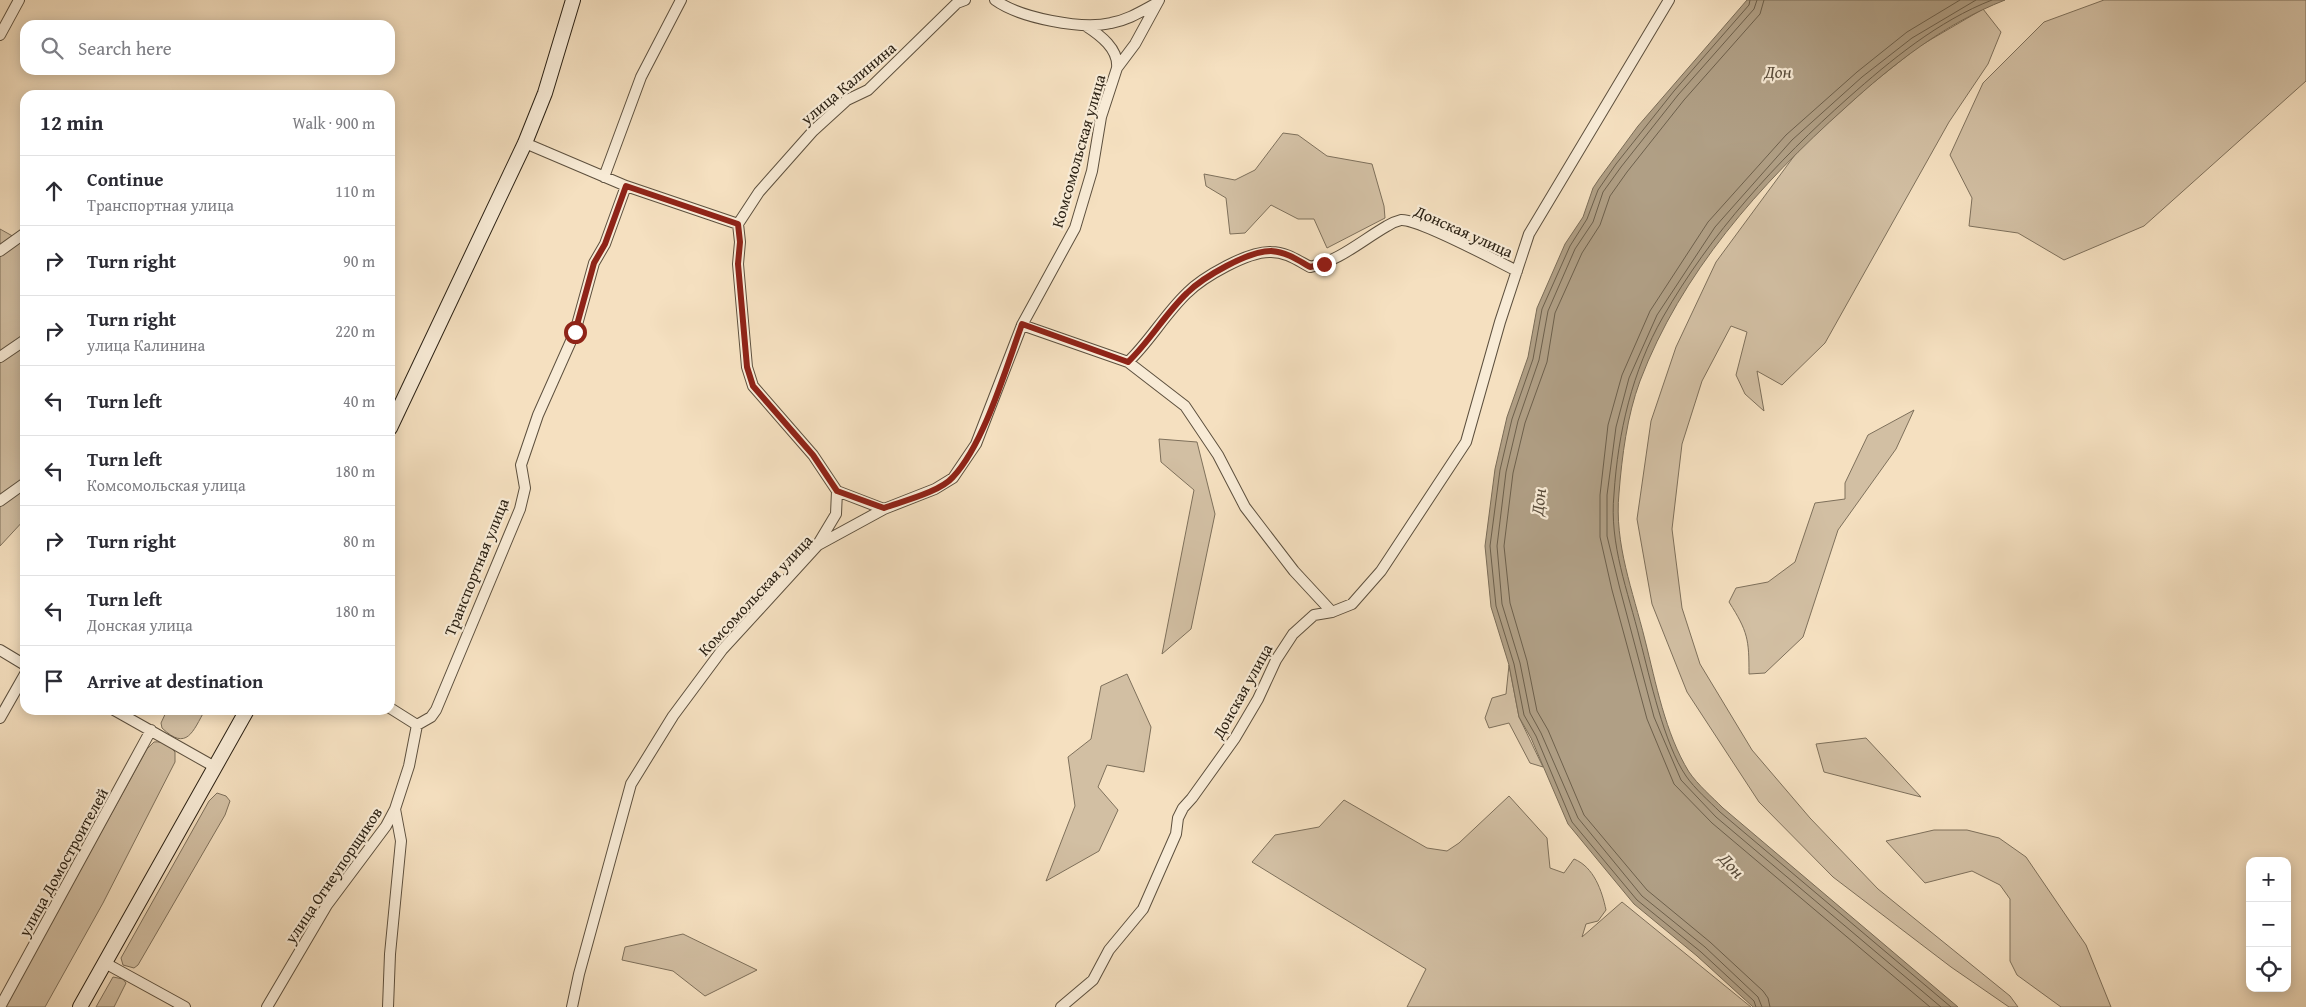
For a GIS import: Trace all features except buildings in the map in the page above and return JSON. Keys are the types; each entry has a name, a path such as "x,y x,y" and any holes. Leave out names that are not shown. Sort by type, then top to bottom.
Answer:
{"main road":[{"path":"395,417 525,143 545,93 573,0"},
{"path":"80,1007 244,715"}],"street":[{"path":"0,35 19,0"},
{"path":"604,177 641,77 681,0"},
{"name":"улица Калинина","path":"738,224 758,192 813,130 847,100 868,90 957,3 965,0"},
{"path":"995,0 1003,6 1040,18 1086,26 1111,24 1129,18 1158,1"},
{"name":"Донская улица","path":"1061,1007 1093,980 1109,950 1143,909 1176,834 1178,818 1183,808 1235,738 1258,699 1276,660 1293,634 1314,615 1332,612 1352,604 1382,572 1466,442 1500,322 1529,234 1670,0"},
{"name":"Комсомольская улица","path":"572,1007 579,974 631,784 673,716 722,650 818,545 884,508 935,489 953,478 976,444 1022,324 1075,228 1092,171 1101,117 1118,68 1135,44 1158,1"},
{"path":"1086,26 1099,34 1110,46 1118,60 1118,68"},
{"path":"525,143 626,186 738,224 740,242 738,264 747,367 753,386 813,455 837,491 836,514 818,545"},
{"name":"Транспортная улица","path":"417,725 431,717 436,710 520,509 524,488 521,465 538,415 575,332 594,263 605,244 626,186"},
{"name":"Донская улица","path":"1128,362 1146,345 1162,320 1188,291 1217,272 1249,256 1271,251 1289,254 1310,267 1324,264 1401,220 1422,226 1517,271"},
{"path":"0,250 20,236"},
{"path":"1022,324 1128,362 1185,406 1218,455 1245,507 1294,571 1332,612"},
{"path":"0,357 20,343"},
{"path":"0,500 20,486"},
{"path":"837,491 884,508"},
{"path":"0,650 20,662"},
{"path":"0,718 20,683"},
{"path":"395,711 417,725"},
{"path":"123,715 215,766"},
{"name":"улица Огнеупорщиков","path":"267,1007 327,905 386,826 395,809 409,766 417,725"},
{"name":"улица Домостроителей","path":"0,1007 151,730"},
{"path":"388,1007 390,954 401,841 395,809"},
{"path":"105,963 185,1007"}],"shaded area":[{"path":"2104,0 2306,0 2306,81 2144,226 2064,260 2018,233 1969,226 1972,198 1950,155 1983,83 2044,22"},
{"path":"1983,9 2001,32 1988,64 1949,122 1825,343 1782,385 1757,371 1764,411 1745,394 1736,375 1747,332 1731,326 1702,381 1682,444 1672,529 1682,608 1700,664 1752,750 1810,818 1878,889 2010,996 2018,1007 2009,1007 1951,967 1833,877 1759,802 1687,692 1652,604 1637,519 1651,421 1676,347 1716,262 1800,148 1869,86 1918,47"},
{"path":"1283,133 1298,135 1327,156 1372,164 1384,206 1385,218 1327,248 1314,219 1298,219 1271,205 1245,233 1230,234 1226,198 1206,186 1204,174 1235,180 1255,170"},
{"path":"0,229 20,240 20,524 0,546"},
{"path":"1914,410 1896,449 1838,530 1803,637 1765,673 1749,674 1749,652 1746,636 1729,602 1736,588 1768,582 1795,562 1815,503 1845,499 1845,483 1868,435"},
{"path":"1159,439 1197,442 1215,514 1191,629 1162,654 1194,490 1161,462"},
{"path":"1509,665 1519,717 1543,767 1530,763 1509,723 1489,728 1485,718 1492,698 1506,694"},
{"path":"1127,674 1151,727 1144,772 1107,765 1098,787 1118,810 1099,851 1046,881 1075,806 1068,757 1091,739 1101,686"},
{"path":"165,715 202,715 193,731 183,738 171,735 162,728 161,723"},
{"path":"1866,738 1921,797 1824,772 1816,744"},
{"path":"154,742 168,745 175,752 175,762 103,903 45,1007 5,1007 147,749"},
{"path":"217,793 226,796 230,801 225,815 138,965 134,968 123,965 121,958 209,801"},
{"path":"1509,796 1547,838 1550,868 1564,873 1574,859 1587,868 1596,880 1606,910 1598,921 1586,924 1582,937 1622,902 1751,1007 1407,1007 1426,969 1252,862 1275,835 1319,827 1344,800 1427,848 1447,851 1459,843"},
{"path":"1934,830 1967,830 1999,838 2026,857 2086,945 2111,1007 2061,1007 2017,975 2010,961 2010,899 2000,885 1972,871 1925,883 1886,841"},
{"path":"683,934 757,970 705,996 673,971 622,960 625,947"},
{"path":"113,977 123,979 126,983 114,1007 96,1007"}],"water":[{"name":"Дон","path":"1747,0 2005,0 1940,33 1882,76 1813,137 1754,199 1726,232 1700,267 1677,303 1657,341 1640,381 1635,394 1626,436 1618,512 1619,531 1626,567 1662,708 1674,741 1689,772 1723,808 1958,1007 1753,1007 1697,956 1634,904 1568,824 1531,738 1519,717 1509,665 1491,607 1485,546 1495,469 1507,417 1528,357 1537,308 1565,244 1583,217 1593,188 1599,179 1638,126"}],"route":[{"path":"575,332 594,263 605,244 626,186 738,224 740,242 738,264 747,367 753,386 813,455 837,491 884,508 935,489 953,478 976,444 1022,324 1081,347 1128,362 1146,345 1162,320 1188,291 1217,272 1249,256 1271,251 1289,254 1310,267 1324,264"}]}
